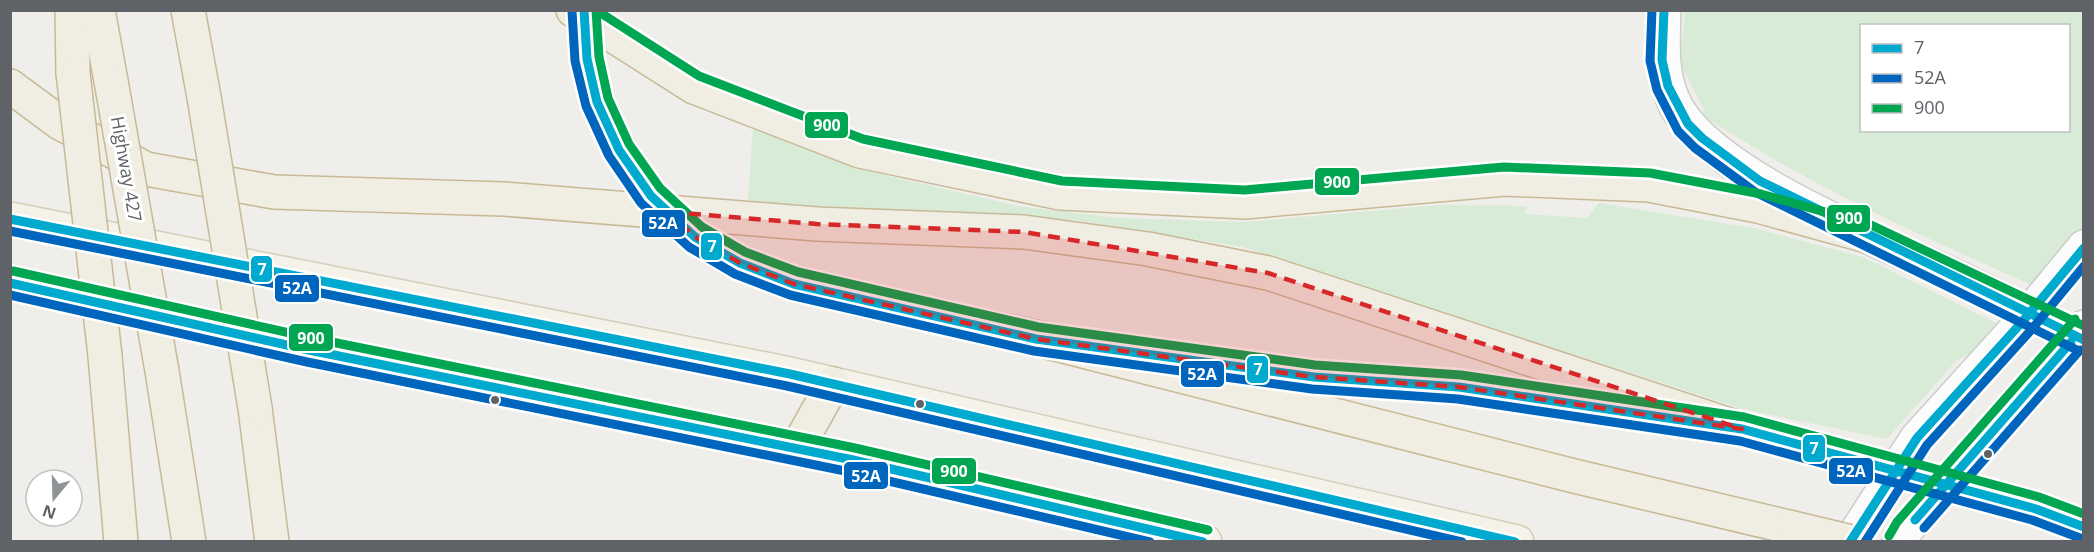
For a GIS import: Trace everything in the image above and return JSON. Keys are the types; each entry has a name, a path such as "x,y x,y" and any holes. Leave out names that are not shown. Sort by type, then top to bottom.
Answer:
{"highway":[{"path":"72,10 73,73 105,356 121,542"},
{"name":"Highway 427","path":"98,10 162,371 189,542"},
{"path":"188,10 255,408 272,542"},
{"path":"573,10 694,87 860,151 1060,193 1245,202 1505,180 1648,185 1758,206 1867,236"},
{"path":"10,86 60,123 146,168 274,192 504,199 817,224 1024,232 1148,249 1268,273 1742,429"},
{"path":"1036,339 1569,475 1851,542"},
{"path":"797,448 833,384"}],"main road":[{"path":"10,219 833,384 1517,542"},
{"path":"10,283 309,350 797,448 1205,542"}],"street":[{"path":"584,10 586,58 597,102 619,150 651,196 695,237 741,263 794,284 1036,339 1314,377 1459,387 1742,429 2036,509 2084,519"},
{"path":"1664,10 1662,60 1668,86 1688,124 1702,138 1760,181 1867,236 1959,278 2084,340"},
{"path":"1851,542 1917,438 2023,321 2084,248"},
{"path":"1899,542 1906,530 2084,327"},
{"path":"2036,509 2084,527"}],"highlighted area":[{"path":"669,212 817,224 1024,232 1268,273 1742,429 1459,387 1314,377 1036,339 794,284 740,263 695,237"}],"green space":[{"path":"1685,11 2083,11 2083,236 2043,290 1955,251 1825,187 1741,140 1701,114 1704,110 1680,63"},
{"path":"753,128 889,176 1017,206 1118,218 1245,222 1441,205 1527,206 1525,214 1587,218 1599,203 1753,228 1863,257 2010,330 1956,361 1887,439 1746,410 1243,247 1074,220 757,203 748,200"}],"transit line":[{"name":"7","path":"584,10 587,59 597,102 619,150 651,196 695,237 740,263 794,284 1036,339 1314,377 1459,387 1742,429 2036,509 2084,527"},
{"name":"900","path":"596,10 699,76 863,139 1062,181 1245,190 1504,167 1650,173 1761,194 1871,225 2084,326"},
{"name":"900","path":"596,10 599,57 608,98 629,144 660,188 702,227 745,252 798,272 1038,327 1315,365 1461,375 1744,417 2039,497 2084,514"},
{"name":"52A","path":"1652,10 1650,61 1657,90 1678,131 1695,148 1755,192 2079,351"},
{"name":"7","path":"1664,10 1662,60 1668,86 1688,124 1702,138 1760,181 2084,340"},
{"name":"52A","path":"572,11 575,61 586,106 609,156 641,203 689,247 735,274 790,295 1034,351 1312,389 1458,399 1740,441 2032,520 2080,538"},
{"name":"7","path":"10,219 790,374 1515,542"},
{"name":"52A","path":"10,231 787,386 1462,542"},
{"name":"7","path":"1850,542 1917,438 2023,321 2084,248"},
{"name":"52A","path":"1865,542 1927,445 2032,329 2084,266"},
{"name":"900","path":"13,271 312,338 855,448 1208,530"},
{"name":"7","path":"10,283 309,350 853,460 1203,542"},
{"name":"52A","path":"10,295 307,362 850,472 1150,542"},
{"name":"900","path":"1889,536 1897,522 2075,319"},
{"name":"7","path":"1915,520 2071,342"},
{"name":"52A","path":"1924,528 2080,350"}]}
